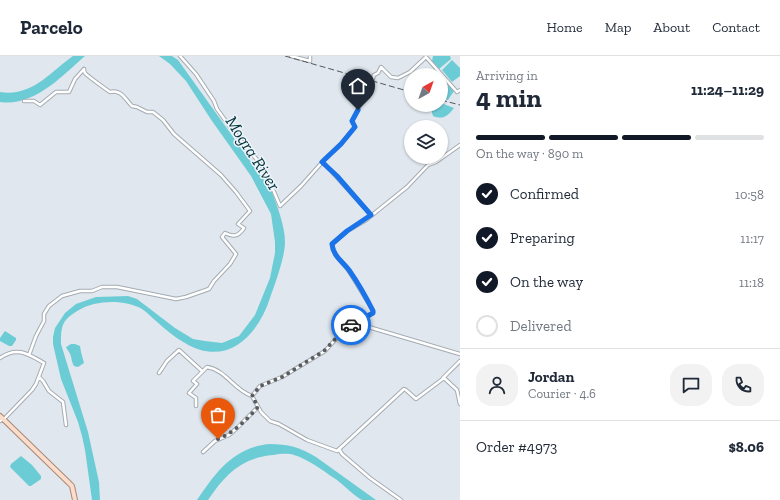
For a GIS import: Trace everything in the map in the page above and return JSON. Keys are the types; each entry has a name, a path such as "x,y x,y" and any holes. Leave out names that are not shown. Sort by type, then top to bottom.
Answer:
{"main road":[{"path":"0,416 2,420 72,486 75,500"}],"street":[{"path":"180,56 196,74 217,109 236,135 264,168 280,206 341,144 355,127 352,121 362,99 368,91 374,75 380,72 381,67 391,77 398,78 410,72 426,57 457,92 460,90"},
{"path":"291,56 310,61 310,56"},
{"path":"24,101 34,101 40,104 56,92 69,92 75,79 84,69 85,73 99,83 103,88 110,92 115,90 121,93 132,106 147,112 153,112 163,120 174,134 221,175 236,192 250,212 238,224 244,228 241,233 236,236 232,236 224,233 222,237 236,254 230,264 214,281 209,289 176,299 117,287 102,287 92,291 80,291 62,296 49,306 44,314 44,321 36,336 29,355"},
{"path":"252,396 260,386 282,377 324,351 344,330 373,313 349,270 340,261 333,250 332,244 347,231 371,215 407,187 428,165 436,162 460,145"},
{"path":"322,162 337,176 371,215"},
{"path":"354,323 460,354"},
{"path":"159,373 167,361 179,350 202,371"},
{"path":"0,358 11,352 17,351 29,355 44,363 32,390 2,420"},
{"path":"196,406 196,398 189,393 197,384 193,381 207,366 216,369 241,391 252,396 258,407 270,421 307,440 335,451 403,390 406,390 416,399 443,378 460,361"},
{"path":"39,377 49,391 63,402 66,425"},
{"path":"443,378 457,390 460,404"},
{"path":"203,452 215,441 229,435 238,428 258,407"},
{"path":"339,449 342,454 370,478 401,500"}],"water":[{"path":"73,56 85,56 57,81 36,95 24,100 0,102 0,92 11,93 22,91 31,87 40,82"},
{"path":"159,56 172,56 178,60 271,190 282,222 285,236 285,248 265,312 249,336 227,350 214,352 200,350 185,343 170,333 144,310 119,302 93,304 79,310 66,320 61,332 61,344 88,432 99,482 100,500 92,500 82,436 61,379 53,344 55,328 65,313 76,304 96,297 128,296 137,299 175,328 193,339 222,343 239,336 255,315 270,278 275,253 271,214 251,176 186,81 170,64"},
{"path":"433,56 450,56 451,59 440,68 438,68 432,61"},
{"path":"452,60 460,68 460,76 452,82 448,77 448,68 444,68"},
{"path":"448,83 454,91 448,100"},
{"path":"448,106 454,108 450,113 440,118 433,116 432,112 448,112"},
{"path":"5,331 16,338 12,346 0,341 0,338"},
{"path":"71,344 80,346 84,363 78,367 74,366 72,363 70,353 66,347"},
{"path":"269,444 299,448 316,457 376,500 360,499 337,480 304,459 292,454 278,454 262,457 243,464 235,469 221,483 208,500 197,500 211,480 235,456 256,446"},
{"path":"21,456 32,465 41,476 41,479 31,486 29,486 10,467 11,464"}],"railway":[{"path":"285,56 404,90"},
{"path":"448,102 460,105"}],"way so far":[{"path":"218,439 229,435 238,428 258,407 252,396 260,386 282,377 324,351 344,330 351,325"}],"route":[{"path":"351,325 373,313 373,311 349,270 340,261 333,250 332,244 347,231 360,224 371,215 337,176 322,162 341,144 355,127 352,121 358,110"}],"water label":[{"name":"Mogra River","path":"253,153"}]}
